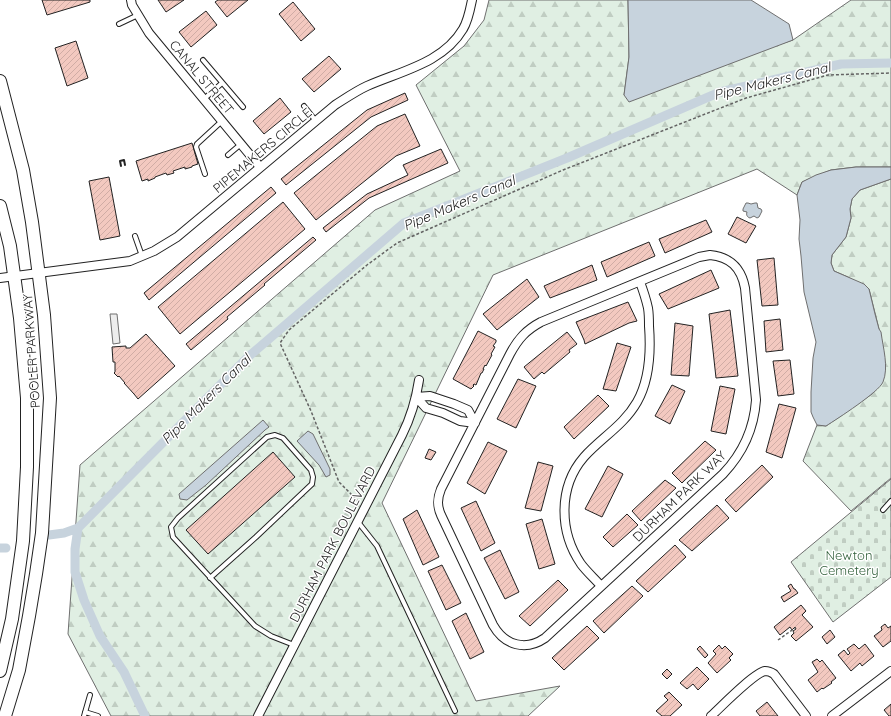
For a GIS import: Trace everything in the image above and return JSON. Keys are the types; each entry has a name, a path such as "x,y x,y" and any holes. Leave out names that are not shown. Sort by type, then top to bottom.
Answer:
{"main road":[{"name":"POOLER PARKWAY","path":"0,81 24,178 32,222 44,315 50,398 42,532 19,670 6,716"},
{"path":"0,105 5,124 14,134"},
{"name":"POOLER PARKWAY","path":"0,206 10,246 20,318 27,398 27,467 23,541 12,619 0,671"}],"street":[{"name":"CANAL STREET","path":"130,0 149,33 260,167"},
{"name":"PIPEMAKERS CIRCLE","path":"0,278 130,261 154,251 177,237 335,105 366,86 431,60 444,50 455,41 464,28 472,0"},
{"name":"DURHAM PARK WAY","path":"705,255 721,256 730,261 742,276 745,288 756,393 756,408 744,446 729,468 546,638 536,644 525,646 515,644 504,639 496,631 438,506 440,489 474,423 514,346 527,330 534,326 549,318 705,255"},
{"path":"601,586 582,565 570,544 566,529 564,507 569,483 580,463 590,451 627,417 637,402 644,386 649,369 651,349 648,308 640,282"},
{"name":"DURHAM PARK BOULEVARD","path":"258,716 402,435 412,412 419,380"},
{"path":"416,398 430,396 468,410 474,423"},
{"path":"416,398 426,408 460,421 474,423"},
{"path":"439,412 443,400"},
{"path":"710,716 755,676 766,671 774,674 806,716"},
{"path":"832,716 891,671"}],"lane":[{"path":"119,24 138,15"},
{"path":"203,60 243,108"},
{"path":"204,99 222,83"},
{"path":"304,106 316,121"},
{"path":"205,174 196,147 197,144 223,121"},
{"path":"228,155 241,144"},
{"path":"135,236 142,256"},
{"path":"210,578 312,484 313,477 310,470 283,438 276,435 267,437 178,518 171,527 173,537 210,578 255,626 270,636 294,645"},
{"path":"883,510 891,501"},
{"path":"357,522 377,546 455,711"},
{"path":"90,695 85,714 98,716"}],"path":[{"path":"365,508 339,482 311,411 280,343 289,330 367,265 398,243 563,170 746,98 828,75 891,73"},
{"path":"778,640 795,628"}],"green space":[{"path":"489,0 628,0 629,57 624,95 793,40 851,0 891,0 891,167 856,167 831,170 802,182 797,195 757,169 493,275 382,503 476,701 560,686 528,716 111,716 68,634 80,465 375,210 460,171 416,85 464,46 484,20"},
{"path":"891,179 891,478 851,511 803,461 817,425 826,426 872,394 879,329 869,289 834,271 831,263 832,255 846,237 851,218 850,209 852,199 860,190"},
{"name":"Newton Cemetery","path":"891,479 891,577 833,622 791,562"}],"shaded area":[{"path":"628,0 751,0 789,24 793,40 629,102 624,95 629,57"},
{"path":"856,167 891,167 891,179 860,190 852,199 850,209 851,218 846,237 832,255 831,263 834,271 864,284 869,289 881,332 886,370 883,382 874,392 826,426 817,425 811,412 813,358 816,342 804,292 797,195 802,182 816,175 831,170"},
{"path":"746,203 757,203 758,208 762,211 759,217 757,218 754,216 750,218 747,216 747,212 743,211"},
{"path":"110,314 117,314 120,343 113,344"},
{"path":"263,420 269,427 206,485 187,500 180,499 179,494"},
{"path":"308,431 313,434 330,469 330,475 326,477 319,465 297,441"}],"building":[{"path":"42,0 90,0 90,2 47,15"},
{"path":"158,0 184,0 166,12"},
{"path":"218,0 248,0 227,17 215,2"},
{"path":"293,2 315,29 301,41 279,14"},
{"path":"206,11 217,25 191,47 179,32"},
{"path":"76,41 88,78 67,86 55,48"},
{"path":"329,56 341,69 314,92 302,79"},
{"path":"405,93 408,100 371,117 286,185 281,179 367,110"},
{"path":"280,98 291,112 264,134 253,121"},
{"path":"405,114 420,146 396,156 316,220 294,193 377,126"},
{"path":"192,143 198,164 185,169 185,167 173,171 174,173 167,175 166,173 148,181 148,179 142,181 136,161"},
{"path":"441,149 448,163 369,198 326,232 323,228 367,194 408,175 403,165"},
{"path":"109,177 120,236 100,240 89,181"},
{"path":"271,187 276,193 149,300 144,293"},
{"path":"283,202 305,229 180,334 158,307"},
{"path":"737,217 756,226 746,243 728,234"},
{"path":"706,220 712,232 665,253 659,239"},
{"path":"313,237 316,240 264,284 265,285 227,317 228,319 191,350 186,344"},
{"path":"649,242 655,256 607,277 601,262"},
{"path":"774,258 778,305 762,306 757,260"},
{"path":"592,265 597,280 550,298 544,286"},
{"path":"711,270 719,288 668,309 659,294"},
{"path":"527,279 539,297 497,330 483,314"},
{"path":"628,302 637,321 629,323 585,344 576,322"},
{"path":"730,310 738,376 716,378 709,314"},
{"path":"780,319 783,350 766,352 764,321"},
{"path":"675,323 693,326 689,376 671,375"},
{"path":"478,331 496,340 496,342 493,346 495,347 491,354 492,355 486,366 485,365 476,385 474,384 471,389 453,379"},
{"path":"567,332 577,344 569,350 570,352 544,374 542,372 534,379 524,367"},
{"path":"146,334 175,366 138,399 119,376 118,377 114,373 115,362 113,362 112,347 126,346 126,348 130,348"},
{"path":"617,343 631,347 616,391 603,389"},
{"path":"790,360 794,394 778,396 773,361"},
{"path":"518,379 536,386 516,428 497,419"},
{"path":"672,385 685,391 670,424 655,416"},
{"path":"720,386 735,389 726,434 711,431"},
{"path":"598,395 609,406 574,439 564,427"},
{"path":"779,404 796,408 782,458 766,452"},
{"path":"705,441 716,450 682,483 672,473"},
{"path":"488,442 507,451 485,494 467,483"},
{"path":"429,449 436,452 431,460 425,458"},
{"path":"273,452 295,477 208,554 186,530"},
{"path":"538,462 553,466 541,511 525,508"},
{"path":"762,465 773,477 736,512 725,500"},
{"path":"608,466 623,474 602,517 585,509"},
{"path":"665,480 676,488 641,521 632,511"},
{"path":"476,501 495,543 481,551 461,508"},
{"path":"717,505 729,518 692,551 679,540"},
{"path":"417,510 439,557 423,565 403,519"},
{"path":"627,514 638,525 613,547 603,537"},
{"path":"542,519 555,564 539,569 526,524"},
{"path":"675,545 686,557 648,592 636,581"},
{"path":"500,550 519,592 505,599 484,558"},
{"path":"442,565 461,603 446,610 428,571"},
{"path":"558,580 568,590 530,626 519,616"},
{"path":"791,584 798,593 784,602 781,597 791,591 788,586"},
{"path":"632,586 643,596 604,633 593,621"},
{"path":"801,605 806,611 802,615 813,627 796,641 791,636 794,633 793,631 796,629 795,627 792,630 790,627 780,635 774,627"},
{"path":"466,613 484,652 470,659 452,621"},
{"path":"885,624 888,628 891,626 891,641 883,647 874,636 882,630 881,627"},
{"path":"587,626 599,638 564,670 552,658"},
{"path":"830,630 835,637 827,644 822,637"},
{"path":"854,644 859,649 865,644 874,656 862,666 860,663 851,671 838,655 844,650 848,655 850,653 847,649"},
{"path":"719,645 722,649 725,646 733,654 729,658 731,660 717,673 708,663 716,654 713,651"},
{"path":"700,646 708,655 705,658 697,649"},
{"path":"817,659 820,662 822,660 836,678 831,682 832,683 817,692 808,680 818,672 812,662"},
{"path":"697,667 709,679 698,690 693,684 687,689 680,683"},
{"path":"667,669 672,674 667,679 662,674"},
{"path":"669,692 682,705 670,716 662,716 656,711 668,700 664,696"},
{"path":"767,702 778,716 760,716 756,711"},
{"path":"891,704 891,716 889,716 884,710"}],"waterway":[{"name":"Pipe Makers Canal","path":"49,535 64,533 78,528 248,357 404,223 567,158 720,92 841,64 891,63"},
{"path":"78,528 75,549 75,572 84,600 100,636 124,672 145,716"},
{"path":"0,548 6,548"}],"wall":[{"path":"121,166 120,161 124,160 125,165"}]}
